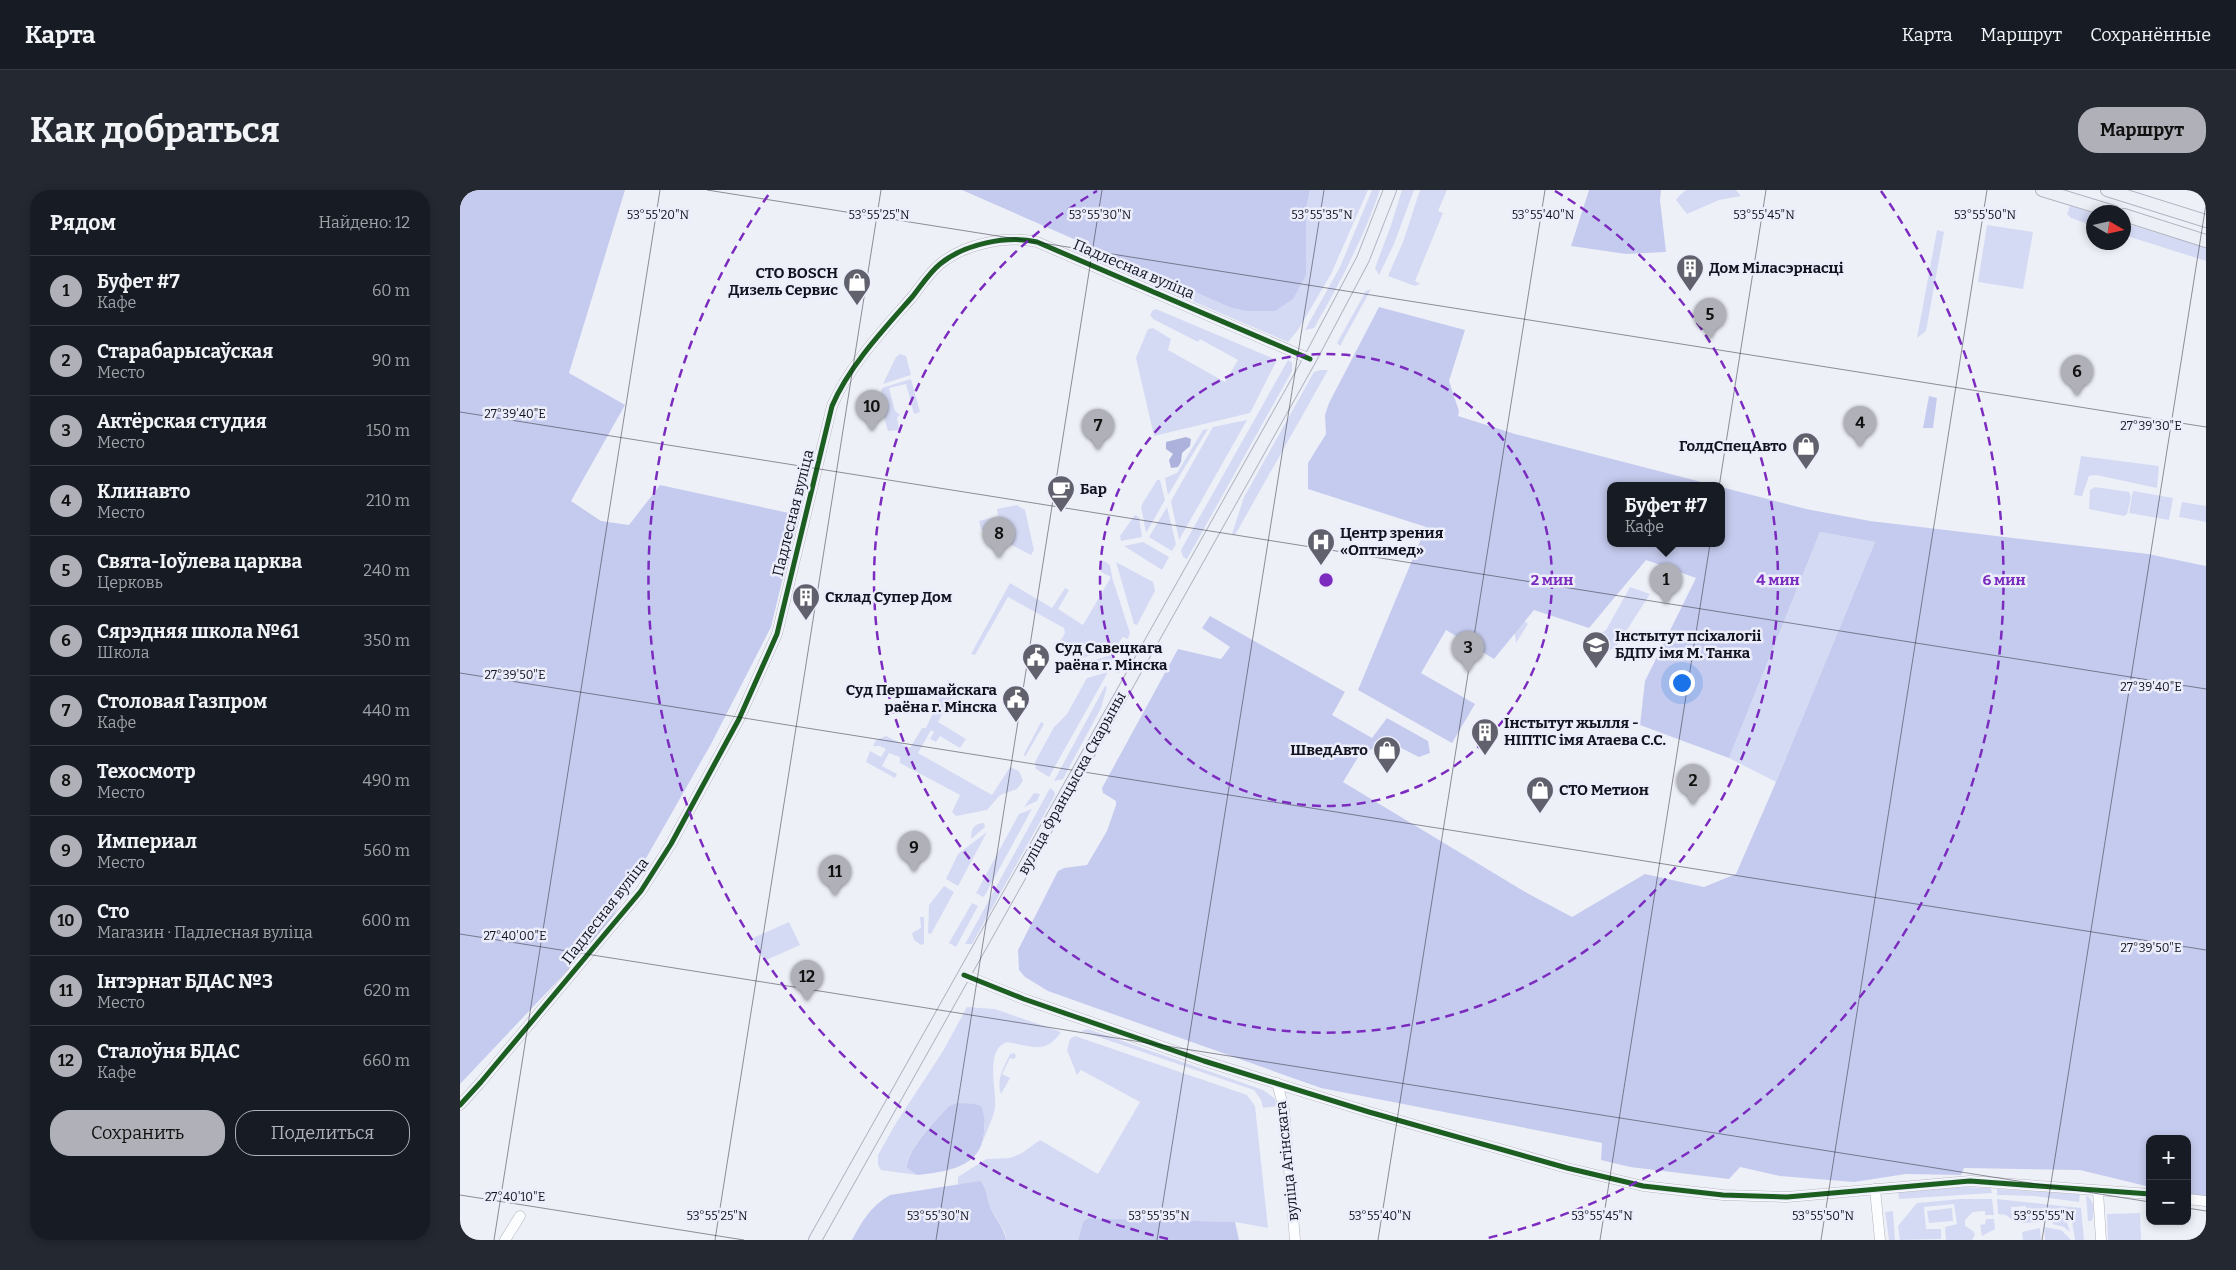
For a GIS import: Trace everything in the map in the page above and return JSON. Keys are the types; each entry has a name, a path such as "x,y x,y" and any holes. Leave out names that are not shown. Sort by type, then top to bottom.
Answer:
{"main road":[{"name":"вуліца Францыска Скарыны","path":"815,1240 1310,358 1363,259 1390,190"},
{"path":"2042,190 2091,205"},
{"path":"2107,190 2206,221"},
{"path":"2131,217 2206,241"}],"street":[{"name":"Падлесная вуліца","path":"460,1105 641,891 670,844 739,719 777,634 825,433 832,406 839,390 853,368 941,263 978,245 1022,238 1037,242 1310,358"},
{"path":"964,975 1024,999 1204,1061 1369,1112 1502,1151 1668,1190 1742,1196 1787,1197 1970,1181 2146,1194"},
{"name":"вуліца Агінскага","path":"1277,1083 1284,1110 1295,1240"},
{"path":"1875,1189 1880,1240"},
{"path":"2098,1191 2101,1240"},
{"path":"2191,1199 2206,1201"},
{"path":"505,1240 520,1216"}],"shaded area":[{"path":"460,190 625,190 569,373 625,405 571,501 601,521 629,525 660,485 798,515 771,627 711,744 604,932 460,1084"},
{"path":"962,190 1310,190 1306,209 1306,275 1293,299 1275,311 1247,311 1229,307"},
{"path":"1310,190 1368,190 1331,274 1298,330 1288,342 1162,288 1163,278 1229,307 1306,209"},
{"path":"1372,190 1380,190 1350,260 1314,328 1305,330 1340,267"},
{"path":"1402,190 1414,190 1394,244 1379,275 1375,268"},
{"path":"1420,190 1447,190 1438,211 1443,213 1415,281 1420,284 1415,286 1388,276 1403,242"},
{"path":"1589,190 1661,190 1660,200 1666,252 1626,254 1571,246"},
{"path":"1686,190 1736,190 1741,196 1719,200 1687,214 1676,200"},
{"path":"2070,206 2086,211 2086,223 2071,218 2067,214"},
{"path":"1987,225 2033,232 2023,289 1978,282"},
{"path":"2131,225 2206,248 2206,261 2131,237"},
{"path":"1937,230 1944,232 1926,331 1917,338"},
{"path":"1371,289 1340,346 1337,343 1366,291"},
{"path":"1379,307 1465,330 1449,381 1459,411 1458,416 1515,434 1701,482 1607,482 1607,547 1725,547 1725,488 1806,509 1870,521 2148,554 2206,566 2206,1198 2191,1196 2191,1135 2146,1135 2146,1186 2080,1170 1964,1168 1961,1175 1906,1174 1854,1182 1780,1176 1740,1167 1729,1179 1630,1167 1601,1160 1602,1143 1321,1088 1048,991 1025,977 1019,970 1018,950 1058,871 1064,868 1087,865 1107,831 1116,801 1103,793 1102,788 1178,649 1221,659 1230,647 1202,628 1210,616 1345,692 1332,715 1372,738 1387,718 1428,741 1430,753 1419,757 1389,742 1360,754 1343,782 1527,893 1572,917 1645,874 1704,887 1736,874 1875,542 1820,532 1729,758 1640,725 1645,681 1696,578 1646,560 1589,628 1534,610 1494,659 1446,630 1421,673 1475,704 1452,743 1358,690 1426,527 1308,489 1308,463 1326,434 1325,415 1329,403"},
{"path":"1156,309 1277,360 1250,413 1154,436 1136,358 1148,329 1153,328 1171,339 1168,350 1225,382 1238,360 1200,339 1198,342 1153,319 1150,315"},
{"path":"900,354 906,356 911,375 883,384 896,357"},
{"path":"1288,360 1292,362 1292,371 1187,559 1183,557 1181,550"},
{"path":"1328,370 1235,535 1232,534 1244,497 1314,372"},
{"path":"911,379 920,412 914,414 906,384 889,388 895,411 900,415 897,417 899,430 888,431 879,400 882,388"},
{"path":"1929,396 1937,398 1933,428 1923,428"},
{"path":"1247,420 1179,540 1171,501 1213,427"},
{"path":"1208,429 1168,495 1165,478 1177,473 1203,430"},
{"path":"1186,437 1191,439 1190,446 1182,453 1181,462 1178,467 1171,468 1169,460 1173,454 1166,449 1166,442"},
{"path":"2081,456 2159,466 2157,488 2096,475 2089,476 2082,496 2074,495"},
{"path":"1157,480 1160,480 1165,500 1146,533 1141,506"},
{"path":"2095,487 2129,492 2131,497 2127,514 2124,516 2089,509 2090,490"},
{"path":"2133,491 2173,498 2169,520 2129,513"},
{"path":"2182,502 2206,506 2206,522 2179,517"},
{"path":"1017,505 1025,510 1034,550 1031,555 981,529 979,521 998,516 997,509"},
{"path":"1167,507 1176,544 1172,551 1149,537"},
{"path":"1135,515 1139,517 1142,537 1121,541 1120,536"},
{"path":"1820,532 1875,542 1776,782 1729,758"},
{"path":"1143,542 1169,557 1162,570 1124,546"},
{"path":"1102,560 1110,565 1130,633 1128,639 1123,637 1119,642 1122,645 1082,658 1058,645 1065,633 1064,628 1008,597 975,655 971,654 1010,583 1052,608 1065,588 1069,590 1058,609 1083,625 1111,577 1101,572 1099,567"},
{"path":"1116,562 1153,582 1155,591 1137,625 1134,624"},
{"path":"1630,587 1650,594 1616,647 1604,653 1596,637 1606,630"},
{"path":"1521,618 1528,624 1516,643 1513,622"},
{"path":"1111,655 1113,657 1109,666 1094,670 1090,667 1091,661"},
{"path":"1108,672 1049,777 1036,769 1035,762 1054,727 1067,714 1087,678"},
{"path":"948,680 958,686 938,722 966,739 960,748 940,736 936,742 930,739 934,732 931,730 918,753 992,795 1010,767 1019,771 1023,781 1017,789 1000,795 987,810 956,816 952,812 960,795 900,763 900,757 889,753 882,766 897,774 895,778 866,762 870,751 881,757 886,749 880,746 873,746 876,740 886,736 910,748 922,728 926,728"},
{"path":"1105,686 1107,687 1101,708 1063,779 1054,781"},
{"path":"1041,722 1044,724 1025,757 1024,754"},
{"path":"1050,788 1054,791 1055,795 972,944 965,944"},
{"path":"1034,793 1040,794 1037,801 1024,807"},
{"path":"1032,809 985,895 983,897 976,893 1019,814"},
{"path":"984,823 985,827 971,839 973,828"},
{"path":"987,832 958,886 946,879 958,854"},
{"path":"944,886 954,892 931,934 928,933 929,905"},
{"path":"972,903 978,906 956,947 949,943"},
{"path":"920,917 924,917 924,944 921,945 914,940 912,933 921,928"},
{"path":"789,922 800,945 764,961 753,938"},
{"path":"967,1007 995,1009 1061,1032 1049,1044 1043,1046 1030,1047 1007,1042 1000,1046 996,1053 993,1071 995,1108 983,1141 985,1123 956,1103 949,1106 937,1119 911,1152 907,1168 917,1175 881,1170 878,1165 878,1155 896,1123 943,1051"},
{"path":"1088,1029 1263,1090 1274,1098 1278,1106 1263,1108 1261,1100 1254,1090 1081,1031"},
{"path":"1075,1036 1247,1095 1255,1106 1268,1228 1235,1222 1088,1218 1083,1222 1078,1240 1006,1240 1005,1232 989,1206 984,1185 958,1184 958,1177 986,1159 1010,1158 1022,1153 1040,1140 1098,1174 1140,1102 1081,1070 1077,1075 1067,1050 1070,1039"},
{"path":"1014,1053 1016,1056 1014,1059 1010,1058 1002,1074 1010,1078 1001,1094 999,1083 1001,1073 1010,1054"},
{"path":"956,1103 981,1106 985,1123 981,1145 969,1161 960,1166 950,1170 917,1175 907,1168 911,1153 937,1119 949,1106"},
{"path":"980,1181 984,1186 991,1209 1003,1230 1006,1240 852,1240 868,1214 877,1204 890,1195"},
{"path":"1964,1187 1991,1188 1992,1193 1899,1199 1898,1191"},
{"path":"1997,1189 2080,1194 2079,1202 2034,1196 1997,1195"},
{"path":"2086,1195 2091,1199 2093,1205 2093,1218 2091,1221 2088,1221"},
{"path":"1961,1199 1992,1199 1994,1215 1985,1215 1985,1211 1973,1212 1965,1220 1965,1226 1973,1231 1975,1235 1972,1240 1946,1240 1945,1227 1957,1224 1954,1204 1924,1207 1926,1229 1941,1229 1941,1239 1900,1240 1898,1226 1917,1203"},
{"path":"1997,1199 2081,1208 2084,1240 2075,1240 2072,1221 2066,1214 2059,1213 2050,1218 2049,1208 2033,1210 2035,1219 2040,1219 2040,1222 2022,1223 2021,1219 2027,1218 2026,1206 2011,1207 2012,1219 2017,1218 2016,1223 2006,1215 1998,1214"},
{"path":"1952,1208 1953,1221 1929,1223 1927,1211"},
{"path":"1893,1211 1895,1240 1889,1240 1885,1212"},
{"path":"2140,1213 2141,1240 2108,1240 2107,1214"},
{"path":"2058,1216 2066,1219 2070,1232 2064,1227 2052,1224"},
{"path":"1088,1218 1235,1222 1239,1240 1078,1240 1083,1222"},
{"path":"1986,1219 1994,1219 1995,1229 1982,1236 1980,1225 1985,1224"},
{"path":"2044,1227 2061,1230 2071,1240 2045,1240"},
{"path":"2040,1228 2041,1240 2023,1240 2022,1232"}],"cycle path":[{"path":"460,1105 641,891 671,844 739,719 777,634 832,406 857,362 940,264 961,251 986,243 1013,240 1037,242 1310,359"},
{"path":"964,975 1024,999 1204,1061 1369,1112 1567,1168 1643,1186 1723,1195 1787,1197 1970,1181 2146,1194"}],"place":[{"name":"Дом Міласэрнасці","path":"1690,292"},
{"name":"СТО BOSCH Дизель Сервис","path":"857,306"},
{"name":"Свята-Іоўлева царква","path":"1710,339"},
{"name":"Сярэдняя школа №61","path":"2077,396"},
{"name":"Сто","path":"872,431"},
{"name":"Клинавто","path":"1860,447"},
{"name":"Столовая Газпром","path":"1098,450"},
{"name":"ГолдСпецАвто","path":"1806,470"},
{"name":"Бар","path":"1061,513"},
{"name":"Техосмотр","path":"999,558"},
{"name":"Центр зрения «Оптимед»","path":"1321,566"},
{"name":"Буфет #7","path":"1666,604"},
{"name":"Склад Супер Дом","path":"806,621"},
{"name":"Інстытут псіхалогіі БДПУ імя М. Танка","path":"1596,669"},
{"name":"Актёрская студия","path":"1468,672"},
{"name":"Суд Савецкага раёна г. Мінска","path":"1036,681"},
{"name":"Суд Першамайскага раёна г. Мінска","path":"1016,723"},
{"name":"Інстытут жылля - НІПТІС імя Атаева С.С.","path":"1485,756"},
{"name":"ШведАвто","path":"1387,774"},
{"name":"Старабарысаўская","path":"1693,805"},
{"name":"СТО Метион","path":"1540,814"},
{"name":"Империал","path":"914,872"},
{"name":"Інтэрнат БДАС №3","path":"835,896"},
{"name":"Сталоўня БДАС","path":"807,1001"}]}
